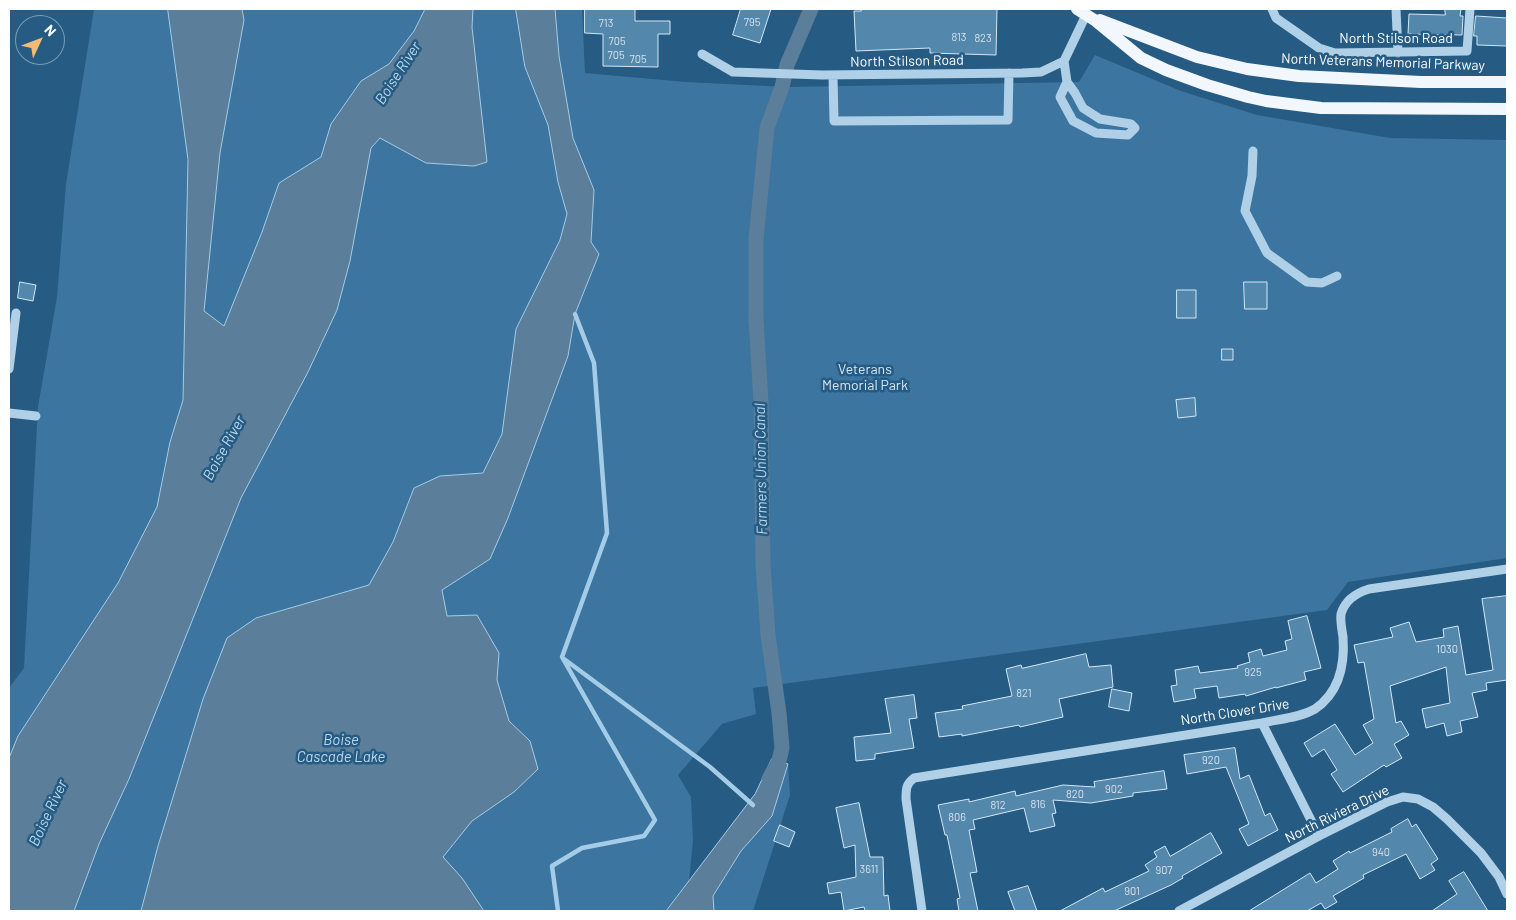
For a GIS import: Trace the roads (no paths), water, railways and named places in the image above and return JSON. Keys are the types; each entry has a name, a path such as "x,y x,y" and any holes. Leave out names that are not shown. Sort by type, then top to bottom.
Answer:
{"main road":[{"name":"North Veterans Memorial Parkway","path":"1082,12 1197,57 1247,69 1299,76 1421,82 1507,82"},
{"path":"1082,12 1140,58 1207,85 1248,97 1321,108 1507,109"}],"street":[{"name":"North Stilson Road","path":"1272,9 1276,18 1319,48 1335,54 1467,51 1470,9"},
{"path":"1396,9 1398,53"},
{"path":"1067,82 1060,97 1073,121 1096,132 1128,134 1135,128 1130,124 1100,119 1083,108 1067,82 1064,61 1082,12"},
{"name":"North Stilson Road","path":"702,54 733,72 816,75 1041,72 1064,61"},
{"path":"833,75 834,121 1008,120 1010,73"},
{"path":"1253,151 1252,176 1245,210 1267,253 1307,282 1322,283 1337,276"},
{"path":"9,368 16,313"},
{"path":"9,413 36,416"},
{"name":"North Clover Drive","path":"922,911 906,799 906,789 909,782 914,778 922,775 1300,716 1315,708 1330,695 1341,675 1344,655 1341,615 1346,604 1356,594 1368,589 1507,569"},
{"path":"1262,723 1320,836"},
{"name":"North Riviera Drive","path":"1179,911 1320,836 1387,802 1403,797 1418,799 1433,807 1481,853 1498,877 1507,894"}],"water":[{"name":"Boise River","path":"168,9 242,9 244,20 220,153 204,311 224,326 262,232 279,183 321,157 331,124 361,81 389,64 414,31 425,9 473,9 472,27 487,162 474,166 426,163 380,138 371,148 350,261 337,310 308,372 241,498 129,779 99,844 74,911 9,911 9,758 18,736 118,583 157,507 170,442 183,400 188,160"},
{"name":"Boise Cascade Lake","path":"516,9 555,9 559,56 573,138 594,190 591,242 599,254 575,314 568,356 508,518 490,559 442,590 447,616 477,615 499,653 497,680 509,721 530,741 538,769 514,792 472,821 443,857 462,878 484,911 141,911 158,846 203,699 227,638 256,618 369,585 393,542 414,488 440,476 483,473 502,434 516,329 560,240 567,214 558,182 548,125 525,67"},
{"path":"772,759 788,764 772,816 741,851 713,896 714,911 666,911 755,794"}],"waterway":[{"name":"Farmers Union Canal","path":"769,779 779,761 782,748 768,635 763,565 761,402 756,319 756,239 767,128 782,87 787,65 811,9"},
{"path":"558,911 552,866 582,848 644,836 655,820 562,657 607,533 594,363 575,314"},
{"path":"564,659 710,767 753,805"}],"park label":[{"name":"Veterans Memorial Park","path":"865,378"}]}
